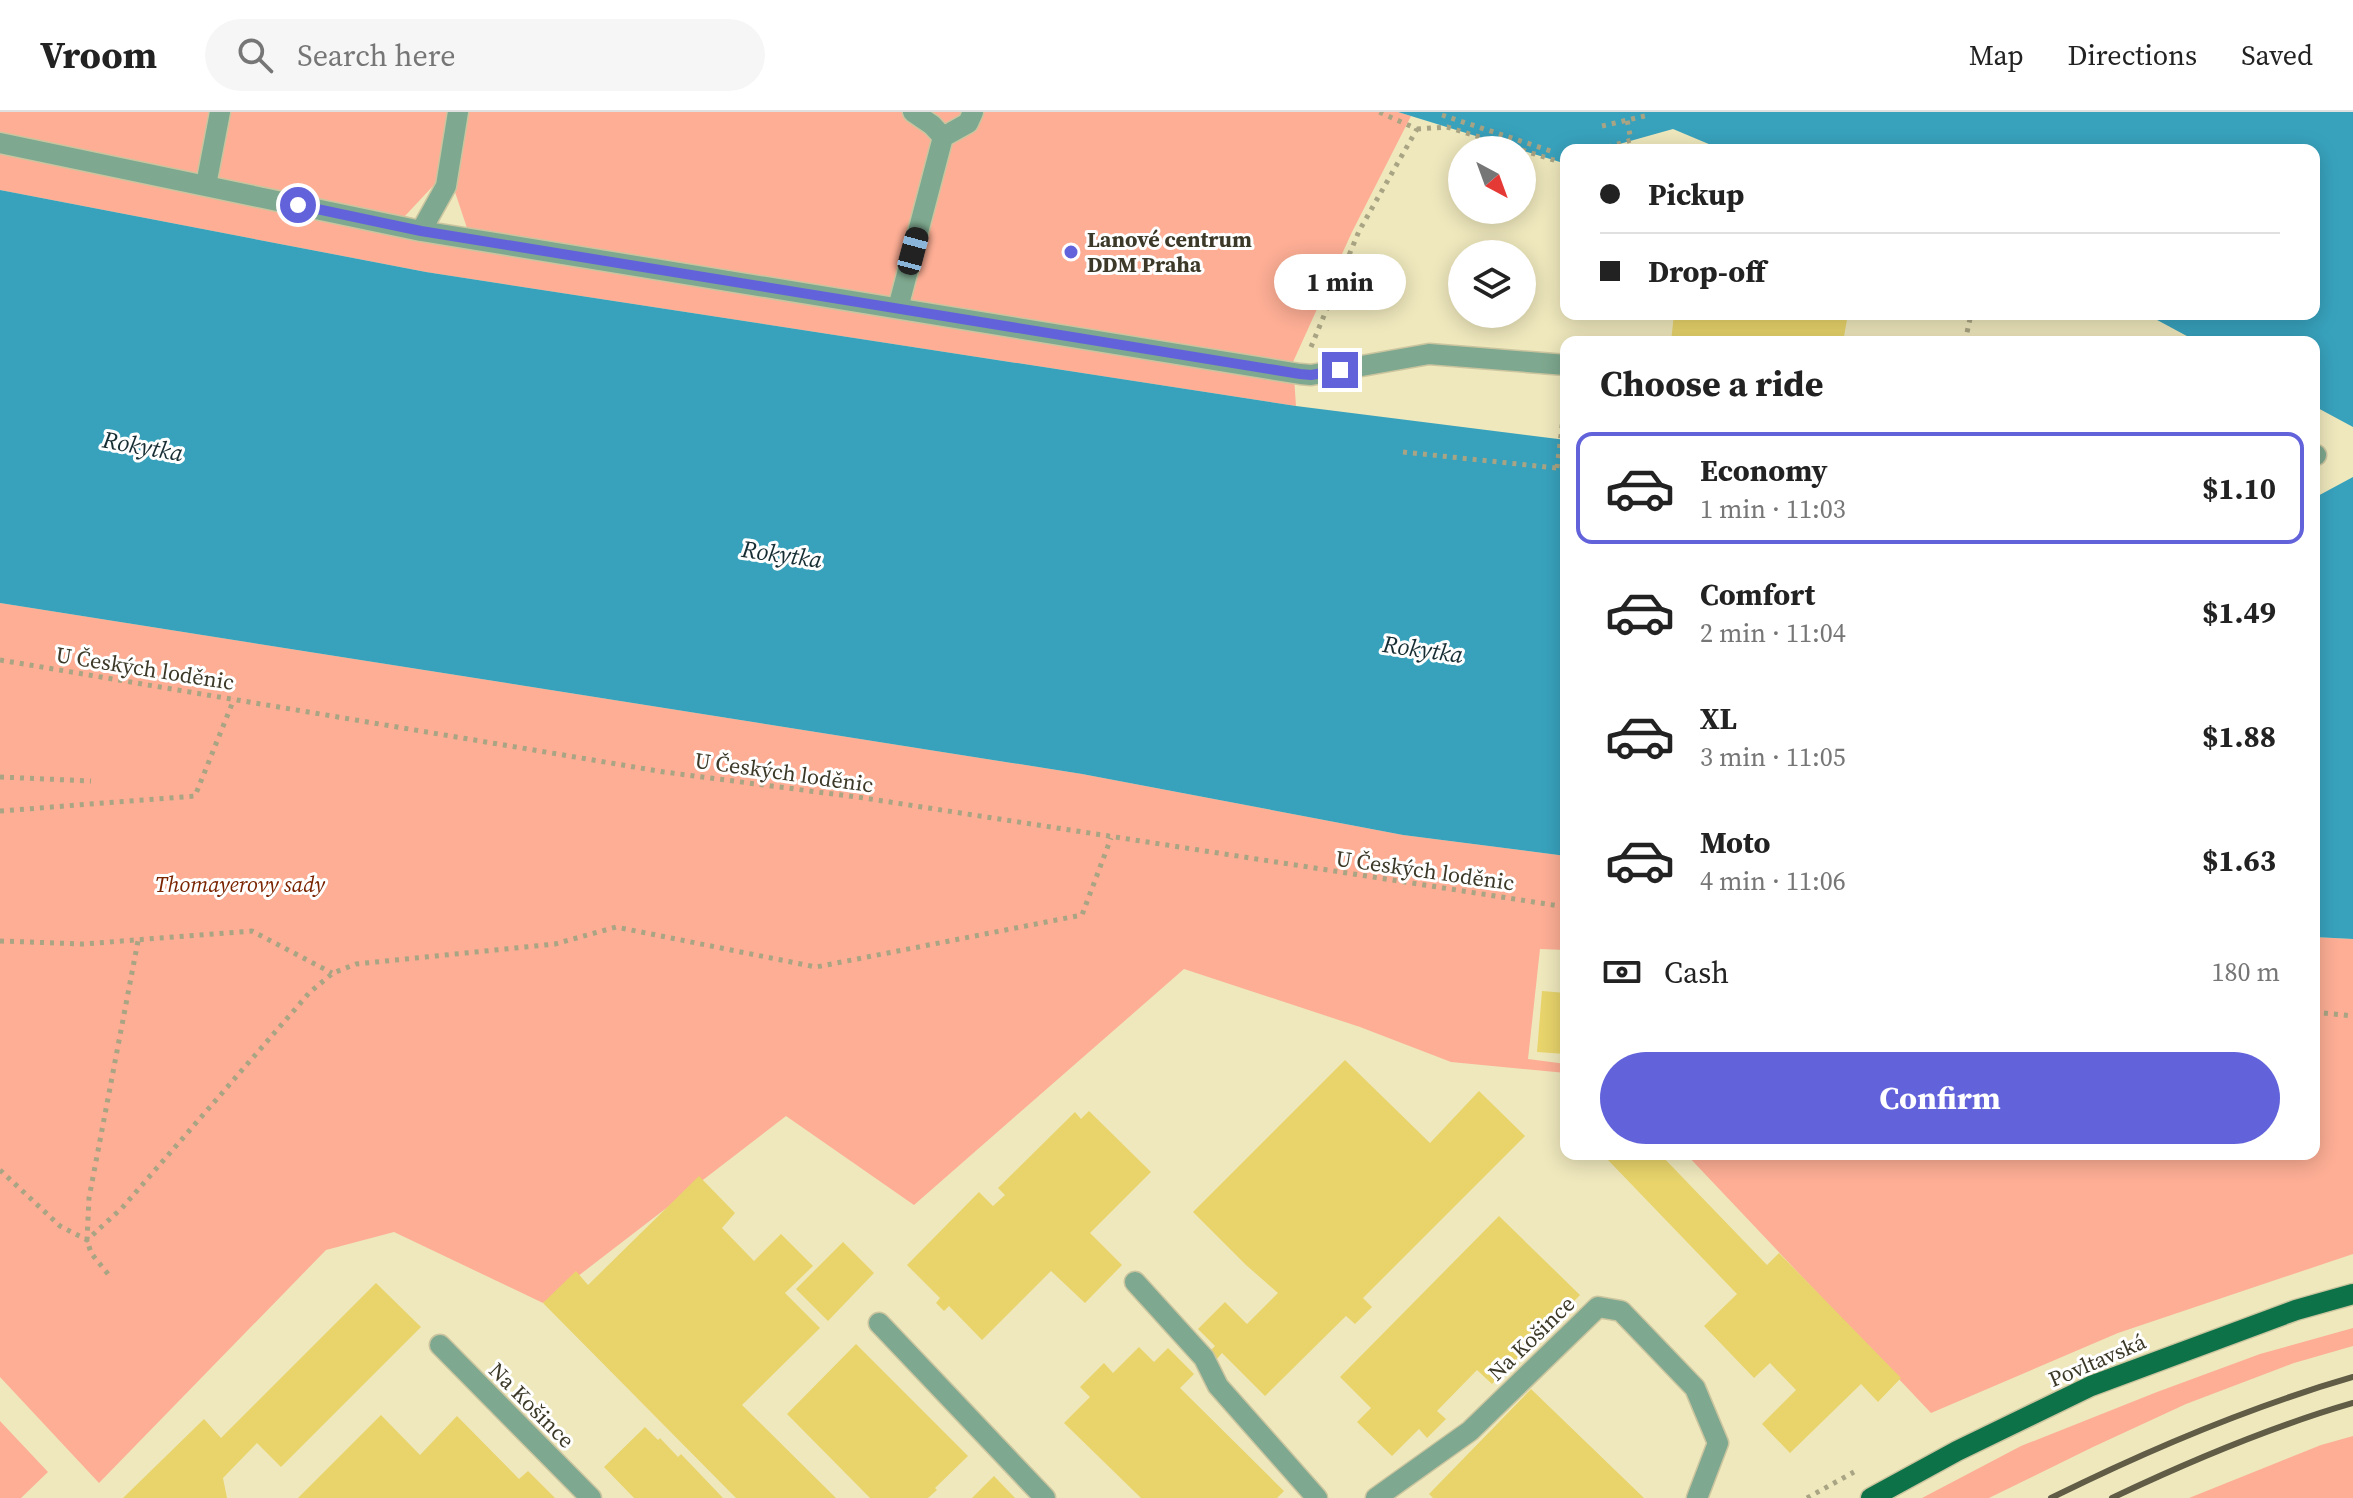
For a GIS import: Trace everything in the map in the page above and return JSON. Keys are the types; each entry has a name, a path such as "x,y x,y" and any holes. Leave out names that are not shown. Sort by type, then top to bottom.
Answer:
{"main road":[{"name":"Povltavská","path":"1871,1498 1957,1451 2091,1386 2296,1310 2353,1294"}],"lane":[{"path":"206,185 220,112"},
{"path":"421,231 446,186 458,112"},
{"path":"913,112 943,137"},
{"path":"898,308 943,137 968,123 973,112"},
{"path":"0,143 421,231 1300,374 1311,375 1429,354 1560,365"},
{"path":"1135,1282 1204,1358 1218,1386 1317,1498"},
{"name":"Na Košince","path":"1376,1498 1470,1431 1598,1307 1621,1311 1695,1388 1718,1443 1697,1498"},
{"path":"879,1323 1045,1498"},
{"name":"Na Košince","path":"440,1345 591,1498"}],"path":[{"path":"1379,112 1417,129 1447,127 1476,136"},
{"path":"1442,115 1554,152"},
{"path":"1602,126 1649,115"},
{"path":"1447,127 1450,118"},
{"path":"1618,144 1631,140 1627,120"},
{"path":"1300,374 1359,231 1417,129"},
{"path":"1536,154 1560,162"},
{"path":"1557,468 1560,439"},
{"path":"1403,452 1560,468"},
{"name":"U Českých loděnic","path":"0,660 664,772 864,798 1560,906"},
{"path":"0,811 195,796 234,699"},
{"path":"0,777 91,781"},
{"path":"87,1240 122,1208 310,992 333,973 356,964 555,944 616,927 816,967 1082,915 1111,838"},
{"path":"0,941 83,944 252,931 333,973"},
{"path":"108,1274 91,1253 87,1240 89,1198 138,941"},
{"path":"2320,1013 2353,1016"},
{"path":"0,1170 60,1226 87,1240"}],"green space":[{"path":"0,112 1398,112 1411,116 1352,232 1293,362 1296,406 426,272 0,190","holes":["433,186 454,189 468,231 405,216"]},
{"name":"Thomayerovy sady","path":"0,603 1082,774 1403,835 1560,855 1560,950 1540,949 1528,1059 1560,1063 1560,1072 1451,1062 1360,1027 1184,969 914,1205 786,1116 543,1303 394,1232 326,1250 99,1483 0,1377"},
{"path":"2320,937 2353,939 2353,1254 2118,1333 1931,1413 1692,1160 2320,1160"},
{"path":"2353,1328 2353,1346 2294,1363 2186,1404 1989,1498 1922,1498 2021,1446 2157,1392 2260,1354"},
{"path":"0,1421 48,1472 21,1498 0,1498"},
{"path":"2353,1436 2353,1498 2189,1498 2321,1445"}],"water":[{"path":"1398,112 2353,112 2353,427 2320,409 2320,336 2187,336 2157,320 2320,320 2320,144 1709,144 1673,129 1619,144 1560,144 1560,162 1536,155 1536,136 1476,136"},
{"name":"Rokytka","path":"0,190 426,272 1296,406 1560,439 1560,855 1403,835 1082,774 0,603"},
{"path":"2353,477 2353,939 2320,937 2320,495"}],"building":[{"path":"1673,320 1847,320 1844,336 1672,336"},
{"path":"1542,991 1560,992 1560,1054 1537,1052"},
{"path":"1345,1060 1430,1143 1479,1091 1525,1136 1363,1298 1372,1307 1355,1324 1346,1316 1265,1396 1222,1353 1216,1360 1208,1353 1215,1346 1198,1329 1225,1302 1247,1324 1278,1293 1193,1212"},
{"path":"1089,1111 1151,1172 1090,1233 1122,1265 1085,1303 1051,1271 982,1340 949,1306 944,1311 936,1303 940,1298 907,1265 979,1192 993,1206 1005,1195 998,1188 1075,1112 1081,1119"},
{"path":"1608,1160 1666,1160 1767,1265 1779,1253 1901,1378 1878,1402 1861,1384 1790,1453 1762,1424 1796,1390 1770,1363 1754,1378 1704,1326 1737,1294"},
{"path":"699,1176 735,1213 722,1228 754,1261 781,1234 813,1266 785,1293 820,1328 742,1405 836,1498 736,1498 543,1303 576,1271 588,1285"},
{"path":"1499,1216 1580,1295 1492,1384 1477,1370 1437,1411 1446,1419 1427,1438 1419,1429 1392,1456 1357,1422 1371,1408 1340,1377"},
{"path":"843,1242 874,1273 828,1321 796,1289"},
{"path":"376,1283 421,1327 281,1467 257,1443 223,1478 227,1498 123,1498 204,1419 221,1438"},
{"path":"856,1344 968,1456 928,1498 870,1498 787,1414"},
{"path":"1139,1347 1154,1362 1168,1348 1194,1374 1180,1388 1284,1491 1277,1498 1141,1498 1064,1423 1090,1397 1080,1387 1104,1363 1113,1373"},
{"path":"1531,1389 1644,1498 1433,1498 1429,1494"},
{"path":"381,1415 420,1455 457,1416 519,1479 528,1471 555,1498 298,1498"},
{"path":"645,1427 678,1457 681,1454 723,1498 634,1498 604,1467"},
{"path":"994,1476 1015,1498 972,1498"}],"railway":[{"path":"2051,1498 2199,1431 2353,1377"},
{"path":"2112,1498 2231,1446 2353,1403"}],"place":[{"name":"Lanové centrum DDM Praha","path":"1071,252"}],"route":[{"path":"298,205 421,231 1300,374 1340,370"}]}
